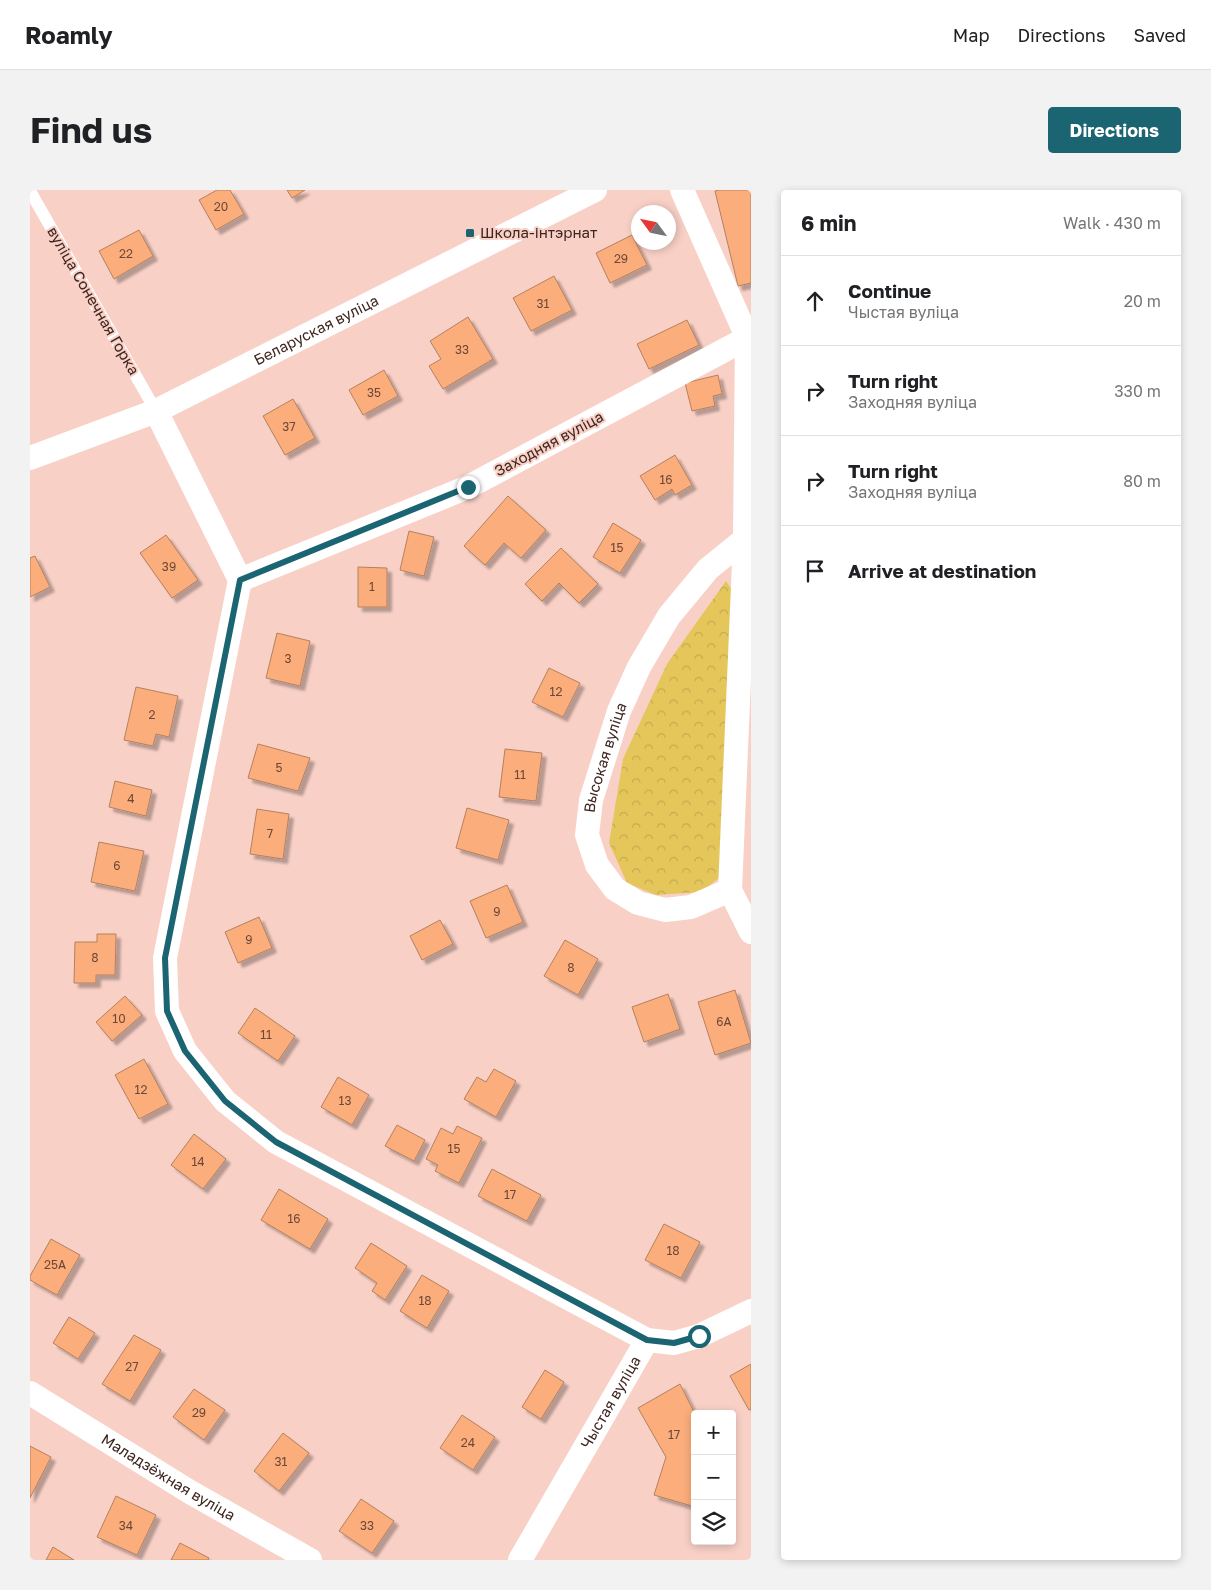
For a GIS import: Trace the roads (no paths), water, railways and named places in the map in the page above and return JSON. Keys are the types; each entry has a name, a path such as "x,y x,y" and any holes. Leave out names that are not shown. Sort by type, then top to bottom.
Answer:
{"street":[{"name":"Беларуская вуліца","path":"30,458 156,411 595,190"},
{"path":"682,190 749,337 746,539 730,890 751,932"},
{"name":"Заходняя вуліца","path":"240,580 468,487 749,337"},
{"path":"156,411 240,580 165,958 167,1011 185,1051 225,1101 276,1142 647,1340"},
{"name":"Высокая вуліца","path":"730,890 691,907 665,910 638,903 615,889 597,865 587,835 591,800 619,711 639,667 669,616 708,569 746,539"},
{"name":"Чыстая вуліца","path":"520,1560 647,1340 674,1343 682,1341 699,1336 751,1311"},
{"name":"Маладзёжная вуліца","path":"30,1393 298,1558"}],"lane":[{"name":"вуліца Сонечная Горка","path":"30,191 156,411"}],"place":[{"name":"Школа-інтэрнат","path":"470,233"}]}
